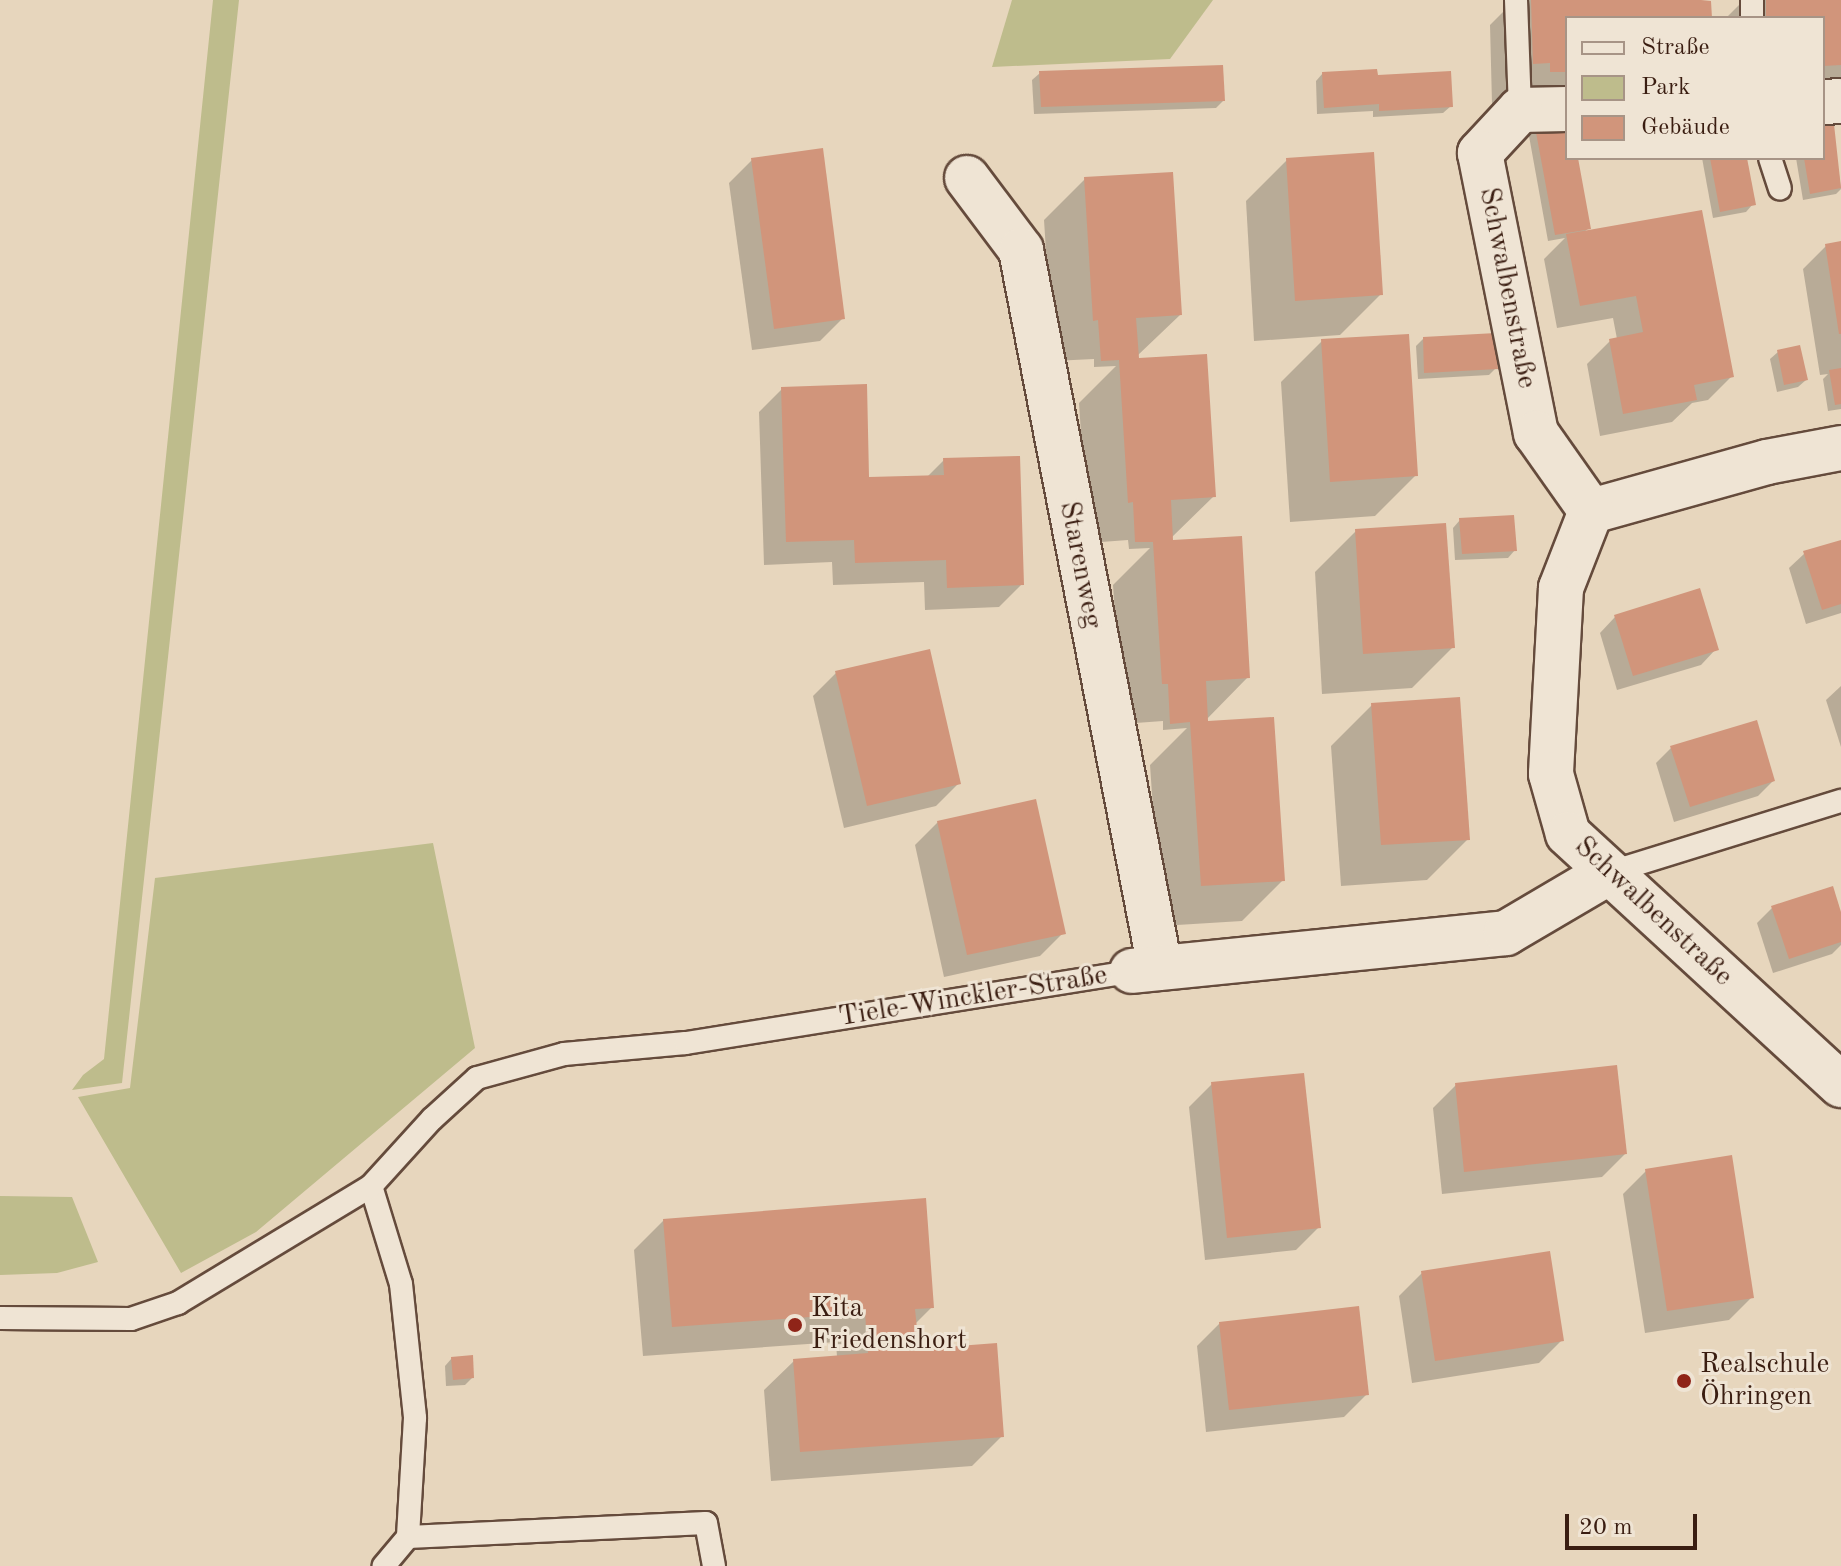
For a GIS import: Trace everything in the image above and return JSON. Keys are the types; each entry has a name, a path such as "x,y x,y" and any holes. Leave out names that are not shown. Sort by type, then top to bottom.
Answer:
{"street":[{"path":"1520,110 1565,109"},
{"name":"Schwalbenstraße","path":"1520,110 1480,153 1536,433 1591,511 1561,588 1551,774 1568,834 1841,1085"},
{"name":"Starenweg","path":"967,178 1021,250 1144,970"},
{"path":"1591,511 1767,462 1841,448"},
{"name":"Tiele-Winckler-Straße","path":"1144,970 1506,933 1608,873"}],"lane":[{"path":"1516,0 1520,110"},
{"path":"1771,160 1780,188"},
{"path":"1608,873 1841,801"},
{"name":"Tiele-Winckler-Straße","path":"0,1318 131,1319 178,1303 371,1186 432,1119 477,1078 564,1054 686,1043 1144,970"},
{"path":"371,1186 401,1284 415,1418 408,1537 384,1566"},
{"path":"408,1537 706,1523 714,1566"}],"green space":[{"path":"213,0 239,0 122,1083 72,1090 83,1075 104,1059"},
{"path":"1012,0 1213,0 1170,59 992,67"},
{"path":"433,843 475,1048 256,1232 181,1273 78,1097 130,1088 155,878"},
{"path":"0,1196 72,1197 98,1262 57,1273 0,1275"}],"building":[{"path":"1531,0 1711,1 1712,16 1565,16 1565,72 1550,72 1550,63 1533,64"},
{"path":"1766,0 1841,0 1841,65 1825,66 1825,16 1766,16"},
{"path":"1223,65 1225,101 1041,107 1039,71"},
{"path":"1377,69 1378,75 1451,71 1453,107 1379,111 1379,104 1324,108 1322,72"},
{"path":"1833,115 1841,188 1810,194 1804,160 1825,160 1825,117"},
{"path":"1565,121 1565,160 1578,160 1591,229 1555,235 1535,127"},
{"path":"823,148 845,319 774,329 751,158"},
{"path":"1374,152 1383,295 1295,301 1286,158"},
{"path":"1710,160 1747,160 1756,205 1720,212"},
{"path":"1173,172 1182,315 1136,318 1139,358 1207,354 1216,497 1171,500 1173,540 1242,536 1250,678 1206,681 1208,721 1274,717 1285,881 1201,886 1190,722 1170,724 1168,684 1162,684 1153,542 1135,542 1133,502 1128,503 1119,360 1101,361 1098,320 1093,321 1084,177"},
{"path":"1702,210 1734,377 1694,385 1697,400 1623,414 1609,339 1643,332 1636,296 1580,306 1566,234"},
{"path":"1841,241 1841,334 1839,334 1825,244"},
{"path":"1496,333 1498,369 1424,373 1423,337"},
{"path":"1409,334 1418,476 1330,482 1321,339"},
{"path":"1800,345 1808,380 1784,385 1777,350"},
{"path":"1841,368 1841,404 1835,405 1829,370"},
{"path":"867,384 869,477 944,475 943,458 1020,456 1024,585 947,588 946,560 855,563 854,540 786,542 781,387"},
{"path":"1514,515 1517,551 1462,554 1459,518"},
{"path":"1446,523 1455,648 1363,654 1355,529"},
{"path":"1841,540 1841,604 1822,610 1803,551"},
{"path":"1700,588 1719,650 1633,676 1614,615"},
{"path":"930,649 961,784 867,806 835,671"},
{"path":"1460,697 1470,840 1381,845 1371,703"},
{"path":"1757,720 1775,781 1690,807 1670,746"},
{"path":"1036,799 1066,934 967,955 937,821"},
{"path":"1833,886 1841,912 1841,942 1789,959 1771,906"},
{"path":"1617,1065 1627,1154 1464,1172 1455,1083"},
{"path":"1304,1073 1321,1228 1227,1238 1211,1082"},
{"path":"1732,1155 1754,1298 1667,1311 1645,1169"},
{"path":"926,1198 934,1308 915,1309 919,1349 997,1343 1004,1437 800,1452 793,1359 868,1353 865,1313 672,1327 663,1219"},
{"path":"1550,1251 1564,1341 1435,1361 1421,1271"},
{"path":"1359,1306 1369,1395 1229,1410 1219,1322"},
{"path":"473,1355 474,1378 453,1380 451,1357"}],"place":[{"name":"Kita Friedenshort","path":"795,1325"},
{"name":"Realschule Öhringen","path":"1684,1381"}]}
